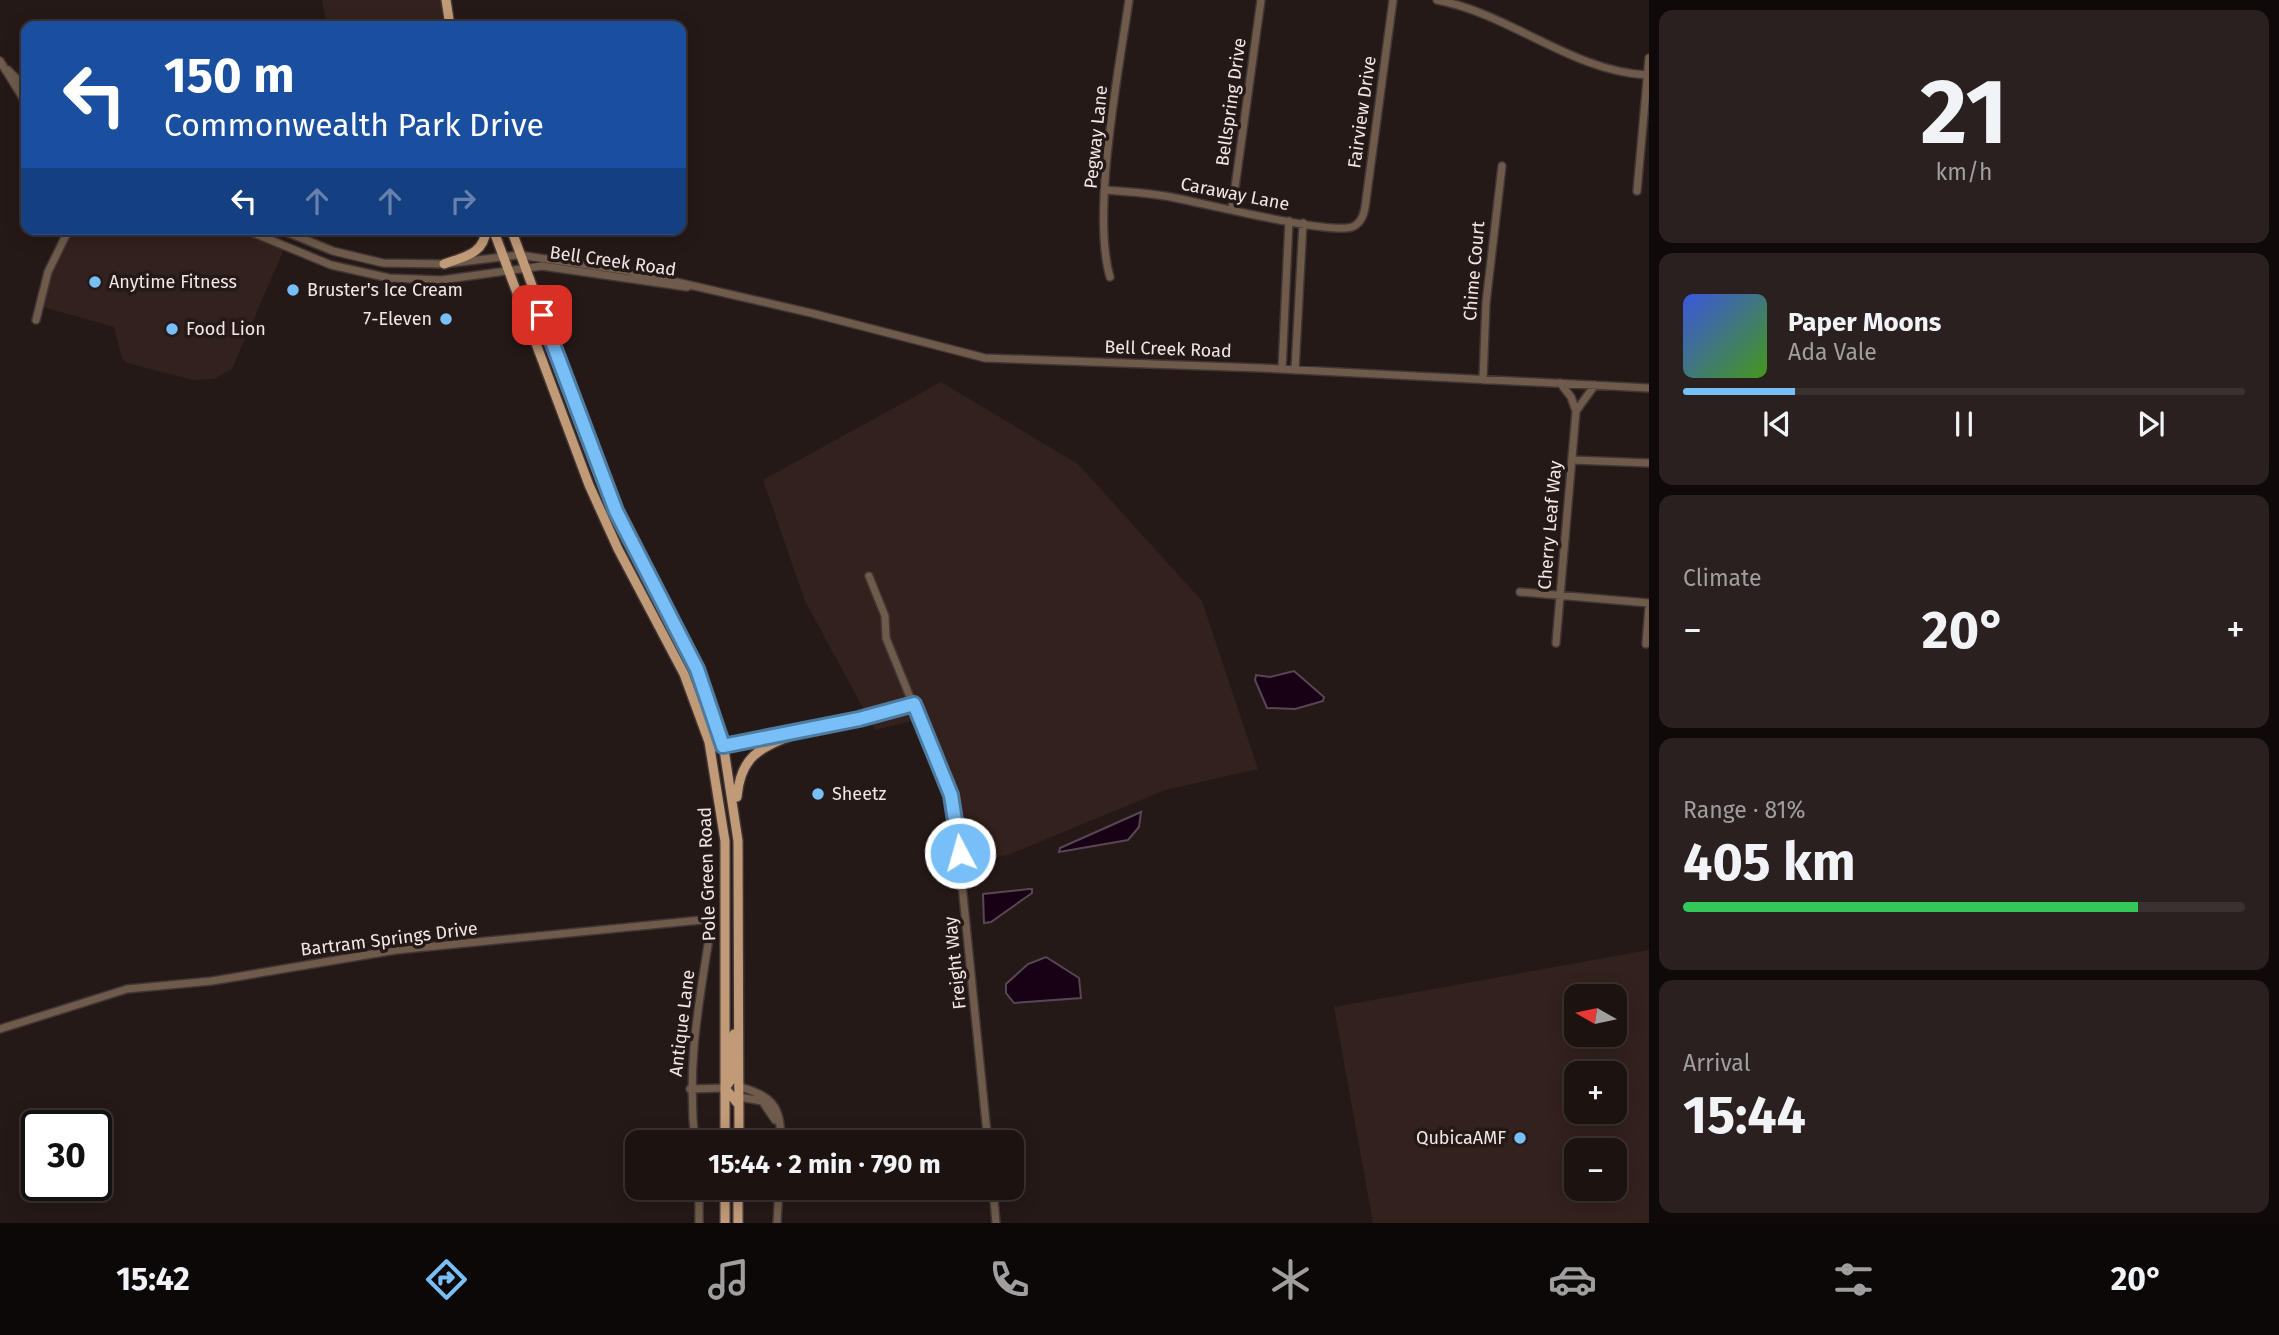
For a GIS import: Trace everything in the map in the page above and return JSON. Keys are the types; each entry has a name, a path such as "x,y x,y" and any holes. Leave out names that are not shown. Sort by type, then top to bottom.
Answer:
{"main road":[{"path":"446,0 449,21"},
{"path":"444,264 477,251 484,243 485,235"},
{"name":"Pole Green Road","path":"495,235 593,495 624,561 684,674 710,749 724,842 725,1130"},
{"name":"Pole Green Road","path":"513,235 616,511 697,669 723,746 736,816 738,1130"},
{"path":"736,816 739,780 747,761 762,748 802,731"},
{"path":"738,1023 732,1043 731,1080 725,1088 739,1101"},
{"path":"725,1200 725,1223"},
{"path":"738,1200 738,1223"}],"street":[{"name":"Pegway Lane","path":"1110,277 1105,259 1106,190 1129,0"},
{"name":"Bellspring Drive","path":"1232,209 1261,0"},
{"name":"Fairview Drive","path":"1357,225 1362,219 1366,200 1393,0"},
{"path":"1437,0 1484,13 1601,68 1647,75"},
{"path":"1637,191 1649,58"},
{"path":"0,61 21,83"},
{"path":"0,61 21,95"},
{"name":"Chime Court","path":"1483,380 1486,303 1502,166"},
{"name":"Caraway Lane","path":"1106,190 1171,197 1303,223 1346,228 1357,225"},
{"path":"1282,369 1289,221"},
{"path":"1295,370 1303,223"},
{"path":"36,320 48,272 66,235"},
{"name":"Bell Creek Road","path":"258,235 331,265 389,278 441,280 524,267 554,267 694,287"},
{"name":"Bell Creek Road","path":"294,235 333,251 397,265 444,264 519,255 629,271 811,313 980,358 1282,369 1649,388"},
{"path":"1560,383 1571,397 1576,411"},
{"path":"1576,411 1595,385"},
{"name":"Cherry Leaf Way","path":"1556,643 1576,411"},
{"path":"1572,460 1649,464"},
{"name":"Freight Way","path":"869,576 885,616 886,638 956,816 987,1130"},
{"path":"1520,592 1649,605 1646,644"},
{"path":"710,749 802,731 914,704"},
{"name":"Antique Lane","path":"694,1130 690,1089 691,1049 712,919"},
{"name":"Bartram Springs Drive","path":"0,1029 127,989 212,981 360,955 712,919"},
{"path":"738,1086 760,1092 773,1102 779,1119 779,1130"},
{"name":"Antique Lane","path":"690,1089 725,1088"},
{"path":"739,1101 758,1099 768,1106 777,1130"},
{"path":"699,1200 699,1223"},
{"path":"777,1200 777,1223"},
{"path":"994,1200 996,1223"}],"shaded area":[{"path":"322,0 443,0 447,21 326,21"},
{"path":"67,235 258,235 285,247 232,369 214,379 193,380 127,363 122,359 114,327 39,306"},
{"path":"941,382 1078,464 1202,601 1258,769 1165,790 1008,855 951,864 949,812 912,721 875,730 805,601 763,480"},
{"path":"1294,671 1324,697 1323,701 1295,709 1267,708 1255,680 1256,675 1270,677"},
{"path":"1141,812 1139,827 1128,840 1059,852 1060,848"},
{"path":"1032,889 1032,893 991,922 984,923 983,894"},
{"path":"1649,950 1649,1223 1373,1223 1334,1007"},
{"path":"1046,957 1079,978 1081,998 1014,1003 1006,993 1006,984 1028,964"}],"place":[{"name":"Anytime Fitness","path":"95,282"},
{"name":"Bruster's Ice Cream","path":"293,290"},
{"name":"7-Eleven","path":"446,319"},
{"name":"Food Lion","path":"172,329"},
{"name":"Sheetz","path":"818,794"},
{"name":"QubicaAMF","path":"1520,1138"}],"route":[{"path":"542,315 616,511 697,669 723,746 859,719 914,704 951,795 960,853"}]}
